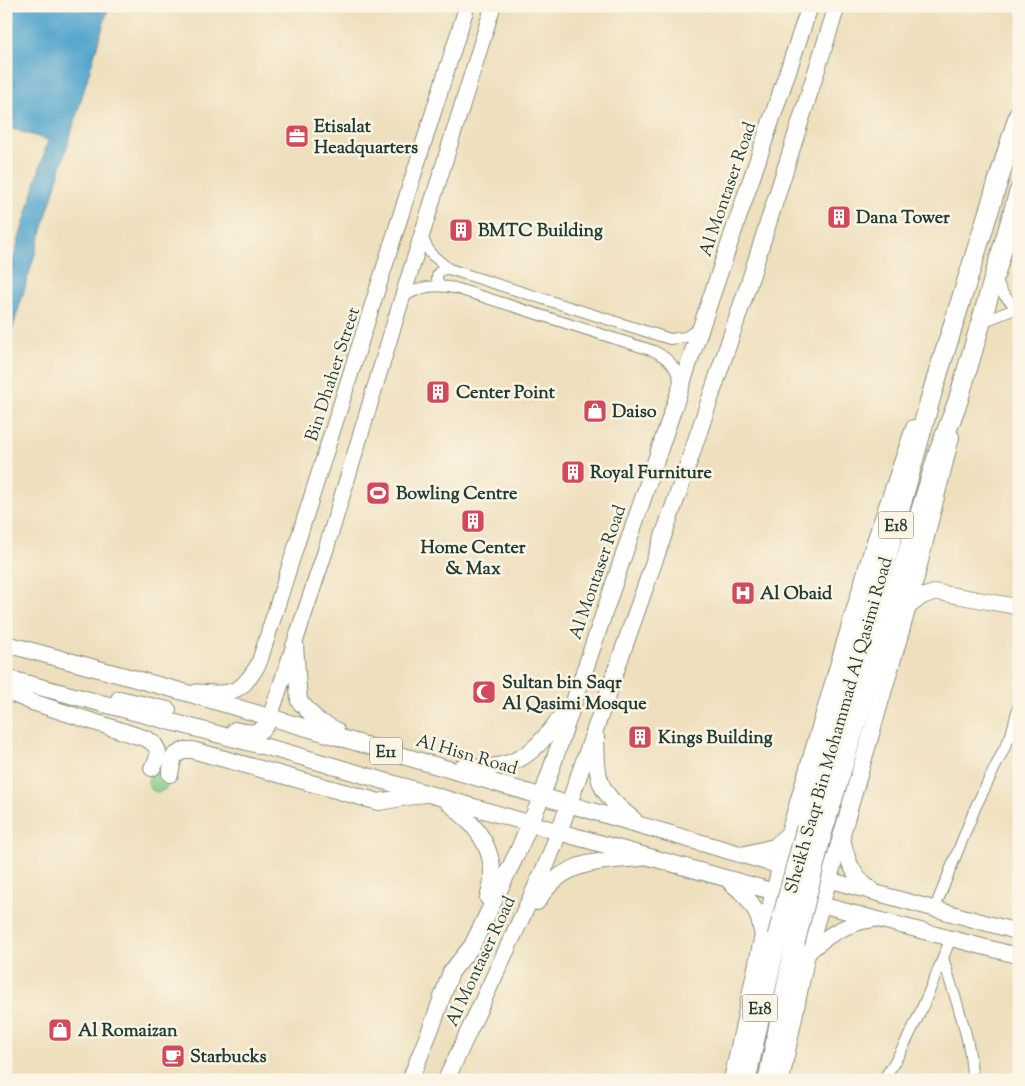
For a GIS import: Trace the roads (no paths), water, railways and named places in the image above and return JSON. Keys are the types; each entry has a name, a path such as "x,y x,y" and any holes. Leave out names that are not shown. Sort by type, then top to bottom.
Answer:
{"highway":[{"name":"Sheikh Saqr Bin Mohammad Al Qasimi Road","path":"768,1080 801,948 806,831 888,552 932,392 1019,114"},
{"name":"Sheikh Saqr Bin Mohammad Al Qasimi Road","path":"746,1080 770,936 958,401 1019,192"}],"main road":[{"name":"Al Montaser Road","path":"410,1080 451,972 472,946 542,796 810,6"},
{"name":"Al Montaser Road","path":"446,1080 547,863 559,832 741,307 837,6"},
{"path":"781,1080 801,948 822,905 918,571 946,463 958,401"},
{"name":"Al Hisn Road","path":"6,644 180,691 829,880"},
{"path":"295,646 299,701 318,720 364,744"},
{"name":"E11","path":"6,678 435,795 530,824 822,905"},
{"path":"6,691 32,702 147,739 158,749 158,756 152,768"},
{"path":"82,699 112,698 142,703 253,734 261,731 267,725 270,717"},
{"path":"434,765 478,768 500,766 528,755 543,741 575,698"},
{"path":"596,727 597,773 601,788 613,803 639,825"},
{"path":"170,774 174,756 185,750 192,750 379,802 435,795 474,826 482,835 491,857 492,886 472,946"},
{"path":"743,855 775,847 806,831"},
{"path":"732,1080 770,936 774,892 781,866 806,831"},
{"path":"504,957 546,888 571,868 589,862 651,857"},
{"path":"725,878 746,895 770,936"}],"street":[{"name":"Bin Dhaher Street","path":"180,691 228,694 249,680 259,663 348,387 467,6"},
{"path":"270,717 295,646 493,6"},
{"path":"422,236 431,254 449,269 670,339 686,337 702,327"},
{"path":"439,285 436,277 438,273 449,269"},
{"path":"982,322 1017,309 1003,294 995,277"},
{"path":"402,298 418,289 439,285 654,352 671,362 679,373 680,393"},
{"path":"654,352 664,343 663,337"},
{"path":"348,387 338,433 339,444 341,447 349,448 360,436"},
{"path":"918,571 927,585 936,592"},
{"path":"907,608 923,596 936,592 1019,607"},
{"path":"934,910 976,806 1011,735 1019,704"},
{"path":"842,832 847,857 852,868 863,882 878,893"},
{"path":"829,880 1019,932"},
{"path":"822,905 1019,956"},
{"path":"801,948 860,922 876,919"},
{"path":"883,1080 907,1040 952,938"},
{"path":"943,957 967,1035 972,1060 972,1080"}],"water":[{"path":"6,6 109,6 6,351 6,284 48,140 6,127"}],"place":[{"name":"Etisalat Headquarters","path":"297,136"},
{"name":"Dana Tower","path":"839,217"},
{"name":"BMTC Building","path":"461,230"},
{"name":"Center Point","path":"438,392"},
{"name":"Daiso","path":"595,411"},
{"name":"Royal Furniture","path":"573,472"},
{"name":"Bowling Centre","path":"378,493"},
{"name":"Home Center & Max","path":"473,521"},
{"name":"Al Obaid","path":"743,593"},
{"name":"Sultan bin Saqr Al Qasimi Mosque","path":"484,692"},
{"name":"Kings Building","path":"640,737"},
{"name":"Al Romaizan","path":"60,1030"},
{"name":"Starbucks","path":"173,1056"}]}
